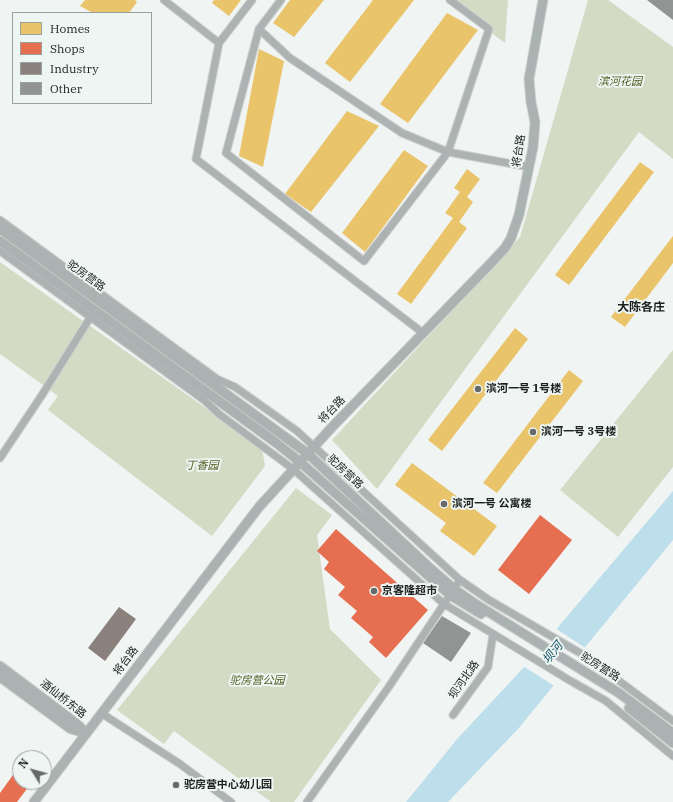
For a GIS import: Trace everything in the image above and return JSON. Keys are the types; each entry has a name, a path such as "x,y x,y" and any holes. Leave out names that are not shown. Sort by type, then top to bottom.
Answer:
{"street":[{"path":"164,0 219,42"},
{"path":"252,0 219,42 196,159 423,333"},
{"path":"281,0 260,28 226,153 364,261 448,152 489,29 450,0"},
{"name":"将台路","path":"34,802 259,506 314,446 505,248 511,238 519,215 530,167 535,122 529,79 543,0"},
{"path":"260,28 290,58 402,133 448,152 530,167"},
{"path":"0,220 218,379 235,387 297,431 460,580 489,600 587,657 673,721"},
{"name":"驼房营路","path":"0,228 308,454 431,569 452,592"},
{"name":"驼房营路","path":"0,241 92,314 275,442 452,592 619,693 673,733"},
{"path":"0,251 92,314 204,400 219,414 293,469 444,604 606,701 673,756"},
{"path":"0,458 42,395 92,314"},
{"path":"307,802 388,688 460,580"},
{"name":"坝河北路","path":"453,715 488,667 494,634"},
{"name":"酒仙桥东路","path":"0,666 76,723 86,733"},
{"name":"驼房营路","path":"577,669 673,743"},
{"name":"酒仙桥东路","path":"0,677 71,729 86,733"},
{"path":"101,713 180,764 231,802"}],"green space":[{"path":"447,0 508,0 505,43"},
{"name":"滨河花园","path":"588,0 608,0 673,47 673,159 639,132 377,489 332,440 520,237"},
{"name":"丁香园","path":"0,262 262,448 265,466 212,536 48,410 58,396 0,354"},
{"path":"673,350 673,467 618,537 560,490"},
{"name":"驼房营公园","path":"296,488 332,515 317,535 330,629 381,680 294,802 271,802 174,731 164,744 117,710"}],"water":[{"name":"坝河","path":"673,491 673,540 518,729 448,802 406,802 458,738 527,664"}],"pier":[{"path":"555,628 587,649 556,687 523,666"}],"building: Homes":[{"path":"85,0 135,0 137,2 130,12 91,12 80,6"},
{"path":"214,0 241,0 229,16 212,3"},
{"path":"290,0 324,0 294,37 273,23"},
{"path":"373,0 414,0 350,82 325,63"},
{"path":"447,13 478,30 408,123 380,104"},
{"path":"259,49 284,61 263,167 239,156"},
{"path":"347,111 379,126 311,212 285,194"},
{"path":"404,150 428,166 365,252 342,233"},
{"path":"640,162 654,172 569,285 555,275"},
{"path":"467,169 480,179 467,197 473,202 459,222 467,228 411,304 397,294 453,218 445,213 460,192 454,188"},
{"path":"673,236 673,263 625,327 611,317"},
{"name":"滨河一号 1号楼","path":"515,328 528,339 442,451 428,440"},
{"name":"滨河一号 3号楼","path":"569,370 583,381 497,493 483,483"},
{"name":"滨河一号 公寓楼","path":"412,463 497,526 474,556 440,531 446,523 395,485"}],"building: Shops":[{"path":"540,515 572,540 529,594 498,570"},
{"name":"京客隆超市","path":"336,529 428,610 386,658 369,642 373,637 351,618 357,611 338,595 345,587 324,569 329,562 317,551"},
{"path":"12,776 12,790 26,790 17,802 0,802 0,793"}],"building: Industry":[{"path":"119,607 136,619 105,661 88,648"}],"building: Other":[{"path":"647,0 673,0 673,20"},
{"path":"442,616 471,633 451,662 423,643"}],"place":[{"name":"滨河一号 1号楼","path":"478,389"},
{"name":"滨河一号 3号楼","path":"533,432"},
{"name":"滨河一号 公寓楼","path":"444,504"},
{"name":"京客隆超市","path":"374,591"},
{"name":"驼房营中心幼儿园","path":"176,785"}],"district":[{"name":"大陈各庄","path":"641,308"}]}
